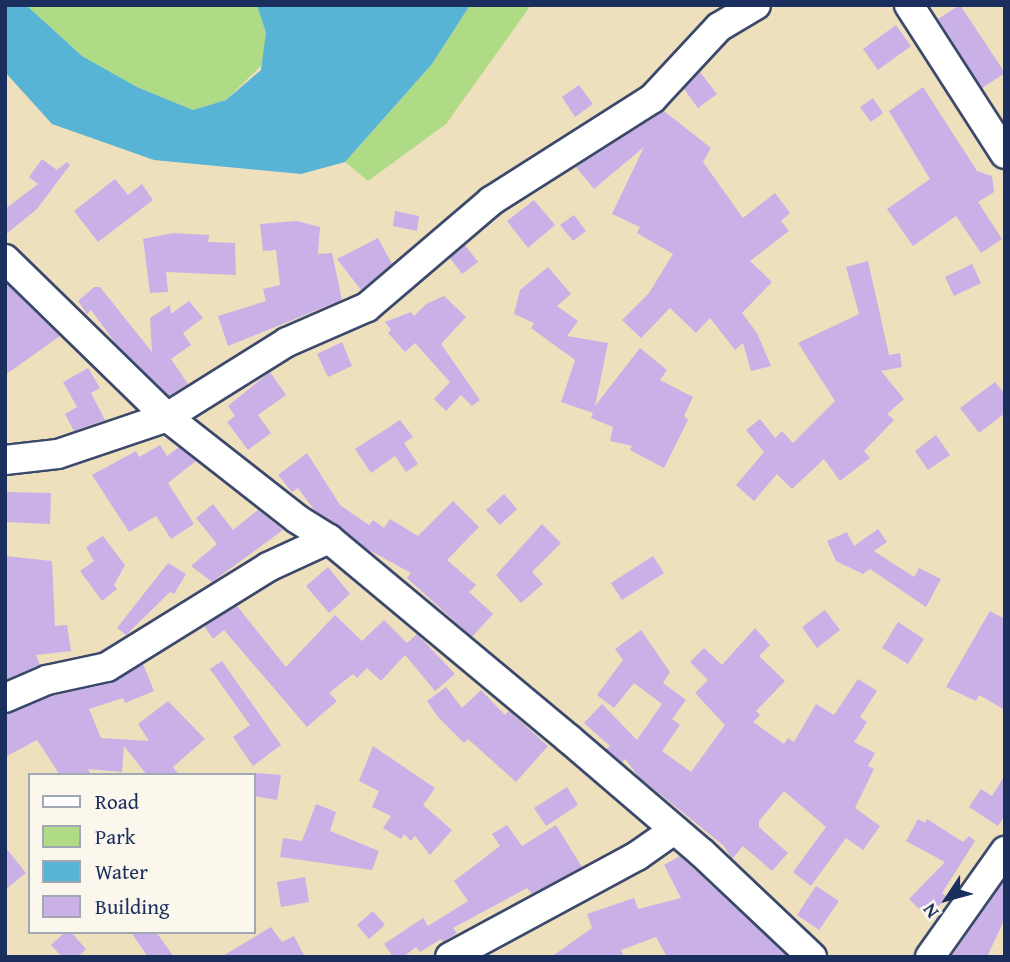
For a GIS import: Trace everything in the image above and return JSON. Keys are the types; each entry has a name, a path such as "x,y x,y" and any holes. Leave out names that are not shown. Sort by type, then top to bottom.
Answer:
{"street":[{"path":"5,460 58,454 167,417 287,342 367,307 491,201 652,99 719,27 756,5"},
{"path":"909,5 1005,154"},
{"path":"5,260 167,417 296,519 329,539 674,830 812,957"},
{"path":"5,698 47,680 107,667 268,567 329,539"},
{"path":"450,957 636,856 674,830"},
{"path":"930,957 1005,851"}],"green space":[{"path":"26,5 257,5 266,33 266,61 226,100 193,110 137,87 82,56"},
{"path":"470,5 531,5 446,124 368,181 345,162 432,64"}],"water":[{"path":"5,5 26,5 82,56 137,87 193,110 226,100 261,70 266,33 257,5 470,5 432,64 345,162 301,174 154,160 52,124 5,72"}],"building":[{"path":"960,5 1005,73 982,88 938,19"},
{"path":"896,25 911,46 878,70 863,49"},
{"path":"700,72 717,94 698,108 684,89"},
{"path":"579,85 593,104 575,117 562,97"},
{"path":"923,87 977,171 992,176 994,192 978,202 1002,239 981,253 956,216 913,246 887,209 930,179 889,111"},
{"path":"873,98 883,113 871,122 860,107"},
{"path":"664,111 711,148 703,162 743,218 775,193 790,213 781,221 789,231 750,261 772,282 742,313 757,333 771,366 751,371 743,343 735,350 710,318 696,333 670,308 641,338 622,320 649,293 673,254 637,233 640,227 612,214 644,147 594,189 576,167"},
{"path":"42,159 57,170 67,162 70,165 37,209 5,235 5,209 38,184 29,177"},
{"path":"115,179 128,195 142,184 153,200 98,242 74,211"},
{"path":"534,200 555,225 528,248 507,221"},
{"path":"395,211 419,216 417,231 393,226"},
{"path":"574,215 586,231 573,241 560,225"},
{"path":"297,221 320,227 318,254 332,253 342,300 228,346 218,316 266,301 263,289 280,285 276,250 263,251 260,224"},
{"path":"173,233 209,235 208,242 235,243 236,275 166,272 168,292 150,293 143,239"},
{"path":"378,238 392,264 361,290 337,259"},
{"path":"465,245 478,262 462,274 450,258"},
{"path":"868,261 889,355 900,353 902,367 881,371 904,399 887,414 894,420 864,451 870,458 840,481 824,459 792,489 777,474 754,501 736,485 764,452 746,430 760,419 775,438 782,431 793,443 835,401 798,343 859,314 846,267"},
{"path":"972,264 981,283 954,296 945,277"},
{"path":"548,267 571,294 557,306 578,321 567,336 608,343 595,406 640,348 667,370 660,380 693,397 684,416 688,420 664,468 630,450 632,446 610,441 613,427 591,418 593,413 561,402 575,360 531,328 534,323 514,314 520,290"},
{"path":"5,282 60,336 5,375"},
{"path":"94,287 100,287 152,352 150,318 170,305 171,314 189,301 203,318 183,333 191,345 171,359 188,384 169,396 116,344 91,310 87,314 78,301"},
{"path":"444,296 466,317 441,344 480,400 472,406 461,395 446,411 434,399 450,382 415,343 405,352 388,333 391,330 385,322 411,312 414,316 426,304"},
{"path":"342,342 352,366 328,377 317,354"},
{"path":"88,368 100,388 91,393 105,420 74,431 65,414 77,407 63,382"},
{"path":"270,372 286,395 258,415 271,433 248,450 227,422 235,416 228,406"},
{"path":"995,382 1005,394 1005,413 979,433 960,408"},
{"path":"400,420 413,437 404,443 418,464 406,472 395,456 371,473 355,449"},
{"path":"936,435 950,455 928,470 915,451"},
{"path":"160,445 167,456 179,447 196,461 168,483 194,524 171,539 156,516 129,532 92,475 136,451 139,457"},
{"path":"307,453 340,505 369,525 373,520 384,528 390,519 418,536 453,501 479,527 447,560 476,585 469,592 493,614 472,637 407,578 411,573 367,549 315,511 298,488 292,492 278,475"},
{"path":"5,492 51,493 50,524 5,522"},
{"path":"504,494 517,509 500,525 486,510"},
{"path":"213,504 233,530 258,510 283,530 212,582 191,566 217,544 196,518"},
{"path":"542,524 561,543 532,572 543,584 521,603 496,575"},
{"path":"878,529 887,542 874,551 914,577 919,568 941,579 926,607 870,569 863,574 836,561 827,541 847,532 854,546"},
{"path":"103,536 125,565 114,585 117,589 102,601 80,571 94,561 86,547"},
{"path":"5,556 52,561 55,626 67,625 71,651 36,655 40,665 5,680"},
{"path":"653,556 664,573 622,600 611,583"},
{"path":"168,563 186,574 174,594 170,592 126,635 117,628"},
{"path":"328,567 350,594 329,613 306,586"},
{"path":"237,606 286,667 335,615 362,641 384,620 407,643 417,634 455,674 435,691 405,655 381,681 367,668 357,678 353,674 329,693 337,701 307,727 224,630 213,639 204,626"},
{"path":"825,610 840,630 817,648 802,627"},
{"path":"990,611 1005,619 1005,710 979,695 976,701 946,687"},
{"path":"898,622 924,639 908,664 882,648"},
{"path":"755,628 770,645 759,656 785,681 756,711 760,715 753,722 784,744 788,738 794,742 816,704 834,715 858,679 877,691 860,717 867,722 854,742 875,753 868,766 874,769 855,808 880,826 863,850 846,838 811,886 793,872 826,827 784,791 759,821 759,827 788,853 772,871 743,846 732,859 724,846 639,777 625,759 622,762 606,749 610,746 584,723 602,704 637,740 662,704 634,683 614,708 597,695 623,660 615,649 641,630 670,672 663,683 686,700 672,719 680,725 662,751 691,772 725,725 695,693 708,680 690,662 704,648 722,665"},
{"path":"222,661 281,745 253,766 233,737 250,725 210,669"},
{"path":"143,664 154,691 125,703 123,698 89,709 101,738 149,741 138,724 168,701 205,739 173,767 178,773 145,773 124,746 122,772 88,769 90,773 59,773 37,740 5,757 5,714 52,696 111,683"},
{"path":"446,687 462,708 481,690 505,715 509,711 548,746 516,782 468,739 464,743 438,717 427,701"},
{"path":"373,746 435,788 423,805 452,830 430,855 415,836 411,841 404,834 401,839 383,828 391,816 372,807 379,791 359,781"},
{"path":"256,773 281,775 277,800 256,796"},
{"path":"1005,775 1005,815 998,826 969,807 981,789 992,796"},
{"path":"567,787 578,805 546,826 534,808"},
{"path":"316,804 336,812 330,831 379,851 372,870 280,857 283,838 302,841"},
{"path":"918,819 925,823 927,819 963,842 969,836 975,841 942,893 947,897 928,918 909,899 945,862 906,841"},
{"path":"507,825 522,846 556,825 582,867 532,894 527,888 453,928 457,933 443,942 441,939 420,952 416,947 403,957 393,957 384,944 423,918 428,926 468,901 454,881 500,846 492,834"},
{"path":"5,847 26,873 5,890"},
{"path":"680,856 788,957 667,957 656,937 621,950 624,957 551,957 592,928 587,914 634,898 638,909 681,898 664,865"},
{"path":"305,877 309,902 281,907 277,882"},
{"path":"1005,880 1005,918 987,957 951,957"},
{"path":"816,886 839,901 819,930 797,915"},
{"path":"373,911 385,925 369,939 357,925"},
{"path":"271,927 282,942 294,936 305,957 221,957"},
{"path":"63,934 73,934 86,949 78,957 62,957 51,945"},
{"path":"132,934 157,934 174,957 148,957"}]}
